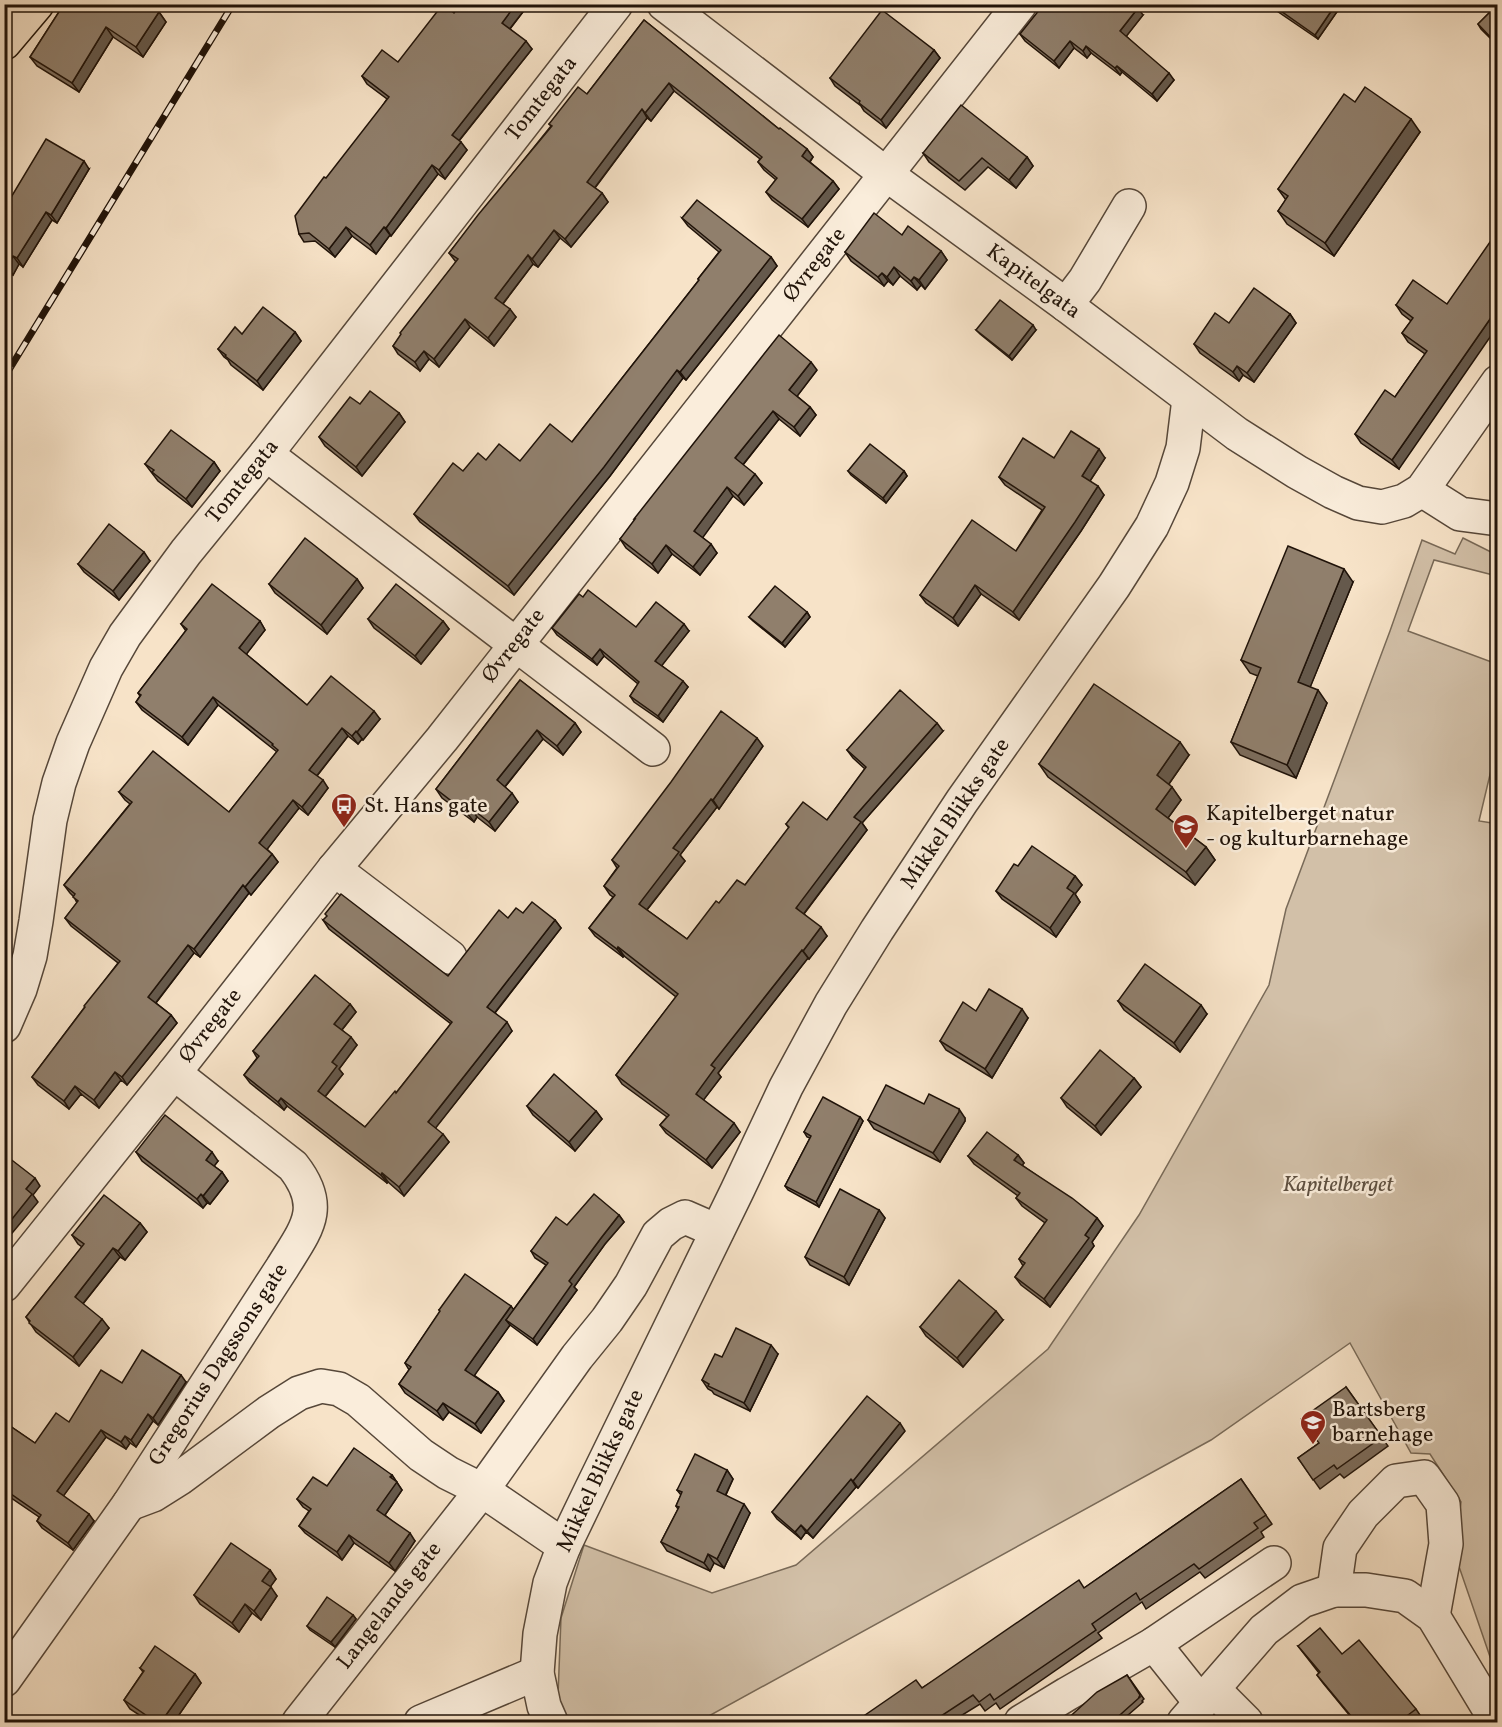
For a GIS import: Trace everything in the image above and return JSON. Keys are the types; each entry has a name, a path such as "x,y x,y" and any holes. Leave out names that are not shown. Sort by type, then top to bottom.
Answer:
{"main road":[{"path":"4,43 37,4"}],"street":[{"name":"Tomtegata","path":"4,1026 20,989 30,956 50,820 59,783 73,743 106,668 125,636 186,552 266,454 616,4"},
{"name":"Kapitelgata","path":"664,4 886,174 1066,305 1237,434 1297,472 1358,503 1382,507 1404,501 1422,490"},
{"name":"Øvregate","path":"4,1285 334,869 442,739 1020,4"},
{"path":"1066,305 1085,280 1129,206"},
{"path":"1497,382 1422,490 1460,514 1497,519"},
{"name":"Mikkel Blikks gate","path":"551,1722 544,1706 537,1674 542,1624 550,1583 564,1546 786,1087 831,1004 962,801 1114,586 1152,526 1172,483 1184,448 1189,399"},
{"path":"266,454 653,749"},
{"path":"334,869 450,957"},
{"name":"Gregorius Dagssons gate","path":"4,1680 129,1504 291,1253 309,1219 310,1193 293,1166 174,1073"},
{"path":"482,1490 577,1357 607,1320 631,1285 658,1235 685,1217 717,1231"},
{"path":"129,1504 153,1495 180,1478 292,1397 321,1386 339,1389 358,1400 421,1455 448,1473 482,1490 564,1546"},
{"path":"1334,1590 1340,1548 1363,1514 1396,1482 1424,1477 1443,1504 1446,1544 1433,1616"},
{"name":"Langelands gate","path":"299,1722 482,1490"},
{"path":"1022,1722 1154,1644 1274,1563"},
{"path":"1199,1705 1264,1630 1302,1601 1334,1590 1366,1590 1405,1596 1433,1616 1497,1722"},
{"path":"1154,1644 1199,1705 1246,1722"},
{"path":"421,1722 537,1674"}],"green space":[{"name":"Kapitelberget","path":"1463,538 1497,555 1497,576 1434,560 1408,631 1497,664 1497,745 1479,821 1498,824 1497,1677 1454,1552 1461,1502 1430,1454 1411,1453 1350,1343 1211,1440 698,1722 567,1722 558,1696 561,1618 584,1545 712,1593 796,1565 1048,1349 1139,1215 1269,985 1286,909 1422,540 1455,554"}],"building":[{"path":"64,4 147,4 159,12 136,47 106,27 72,83 30,57"},
{"path":"443,4 454,13 460,4 516,4 502,23 526,41 452,135 461,142 439,170 432,165 386,228 384,227 370,245 346,227 329,249 309,233 299,234 295,216 389,97 362,76 382,50 398,62"},
{"path":"1044,4 1133,4 1138,8 1120,31 1169,73 1152,94 1117,66 1115,68 1086,46 1083,51 1070,41 1054,61 1020,34"},
{"path":"1271,4 1336,4 1315,35"},
{"path":"1497,5 1497,44 1478,24"},
{"path":"882,10 934,50 881,120 830,78"},
{"path":"644,20 807,149 802,156 833,181 802,219 766,192 777,178 758,162 762,157 669,83 645,113 642,109 587,182 602,193 565,239 554,230 532,259 528,255 495,298 510,309 488,338 465,319 434,359 424,351 415,362 393,346 400,333 458,259 449,253 552,126 549,124 578,87 587,94"},
{"path":"1365,87 1411,119 1325,243 1278,211 1288,196 1278,189 1344,94 1355,102"},
{"path":"961,105 1027,157 1009,180 982,158 959,181 923,153"},
{"path":"46,139 84,161 51,215 46,212 17,258 13,256 7,267 4,265 4,209"},
{"path":"697,200 771,257 680,372 677,370 604,467 508,586 414,514 453,463 463,471 478,453 486,460 499,444 520,461 550,424 572,442 721,250 682,218"},
{"path":"874,213 902,235 908,226 941,251 919,280 914,277 911,281 894,267 887,277 882,273 878,277 845,252"},
{"path":"1497,232 1497,309 1392,460 1355,434 1385,390 1395,397 1427,351 1402,333 1413,318 1396,305 1413,280 1447,304"},
{"path":"1254,288 1290,314 1247,373 1237,366 1233,372 1194,344 1215,313 1229,323"},
{"path":"1000,300 1033,325 1009,356 976,330"},
{"path":"263,307 295,332 257,381 218,349 235,327 242,334"},
{"path":"779,335 811,362 789,390 810,407 794,427 773,411 735,458 755,474 738,496 727,487 694,531 711,544 693,567 666,545 652,564 620,539"},
{"path":"370,391 399,413 356,467 319,437 350,397 360,404"},
{"path":"171,430 214,462 186,499 145,464"},
{"path":"1071,431 1099,449 1082,476 1098,486 1013,612 975,585 953,618 920,595 972,520 1016,551 1045,507 999,477 1023,438 1054,458"},
{"path":"870,444 904,471 883,498 848,471"},
{"path":"109,524 144,552 113,591 78,564"},
{"path":"305,538 357,579 321,625 269,584"},
{"path":"1288,546 1344,569 1298,682 1318,690 1287,765 1231,742 1261,668 1241,660"},
{"path":"212,584 260,621 239,648 307,705 331,676 374,711 352,736 342,728 309,770 323,780 302,807 293,800 259,843 272,854 245,887 243,885 194,949 188,945 148,997 171,1015 122,1077 115,1072 94,1100 75,1086 64,1101 32,1077 120,961 65,918 78,901 73,897 75,894 64,885 132,802 119,792 153,751 229,812 278,750 213,697 182,737 136,702 141,695 138,693 187,629 181,624"},
{"path":"396,584 443,621 415,656 368,619"},
{"path":"775,586 807,612 782,643 749,617"},
{"path":"588,590 636,627 656,602 684,624 655,661 683,681 658,716 630,696 639,682 600,649 592,659 552,628 579,594 583,597"},
{"path":"520,680 575,723 557,746 537,730 497,780 512,793 489,822 471,808 467,813 436,789"},
{"path":"1094,684 1180,742 1157,775 1172,787 1156,809 1206,847 1186,872 1039,764"},
{"path":"900,690 937,723 854,817 861,822 796,908 821,927 711,1065 715,1068 696,1094 734,1123 706,1160 660,1125 669,1115 616,1075 678,994 618,947 617,949 589,928 615,895 604,886 619,866 612,860 721,711 757,738 713,800 711,799 673,848 679,852 639,904 687,939 716,901 719,903 737,880 745,885 789,827 786,824 803,802 827,820 866,767 847,750"},
{"path":"1032,846 1075,876 1067,888 1074,893 1050,928 996,891 1014,864 1018,866"},
{"path":"341,894 448,976 499,910 508,918 516,908 523,913 532,902 555,920 487,1007 507,1022 428,1122 443,1134 399,1187 281,1098 278,1102 244,1075 259,1056 253,1051 315,975 350,1004 334,1024 351,1037 332,1062 337,1066 318,1091 365,1127 395,1091 396,1093 452,1022 323,920"},
{"path":"1145,964 1201,1005 1174,1043 1118,1001"},
{"path":"989,989 1022,1009 985,1069 940,1041 963,1002 976,1011"},
{"path":"1100,1050 1134,1078 1095,1126 1061,1098"},
{"path":"554,1074 596,1111 569,1142 527,1106"},
{"path":"886,1085 924,1104 929,1094 959,1109 933,1153 868,1120"},
{"path":"823,1097 860,1117 816,1202 785,1186 811,1136 804,1132"},
{"path":"165,1115 212,1152 206,1160 222,1172 203,1196 201,1194 197,1199 136,1152"},
{"path":"987,1132 1018,1155 1014,1160 1072,1198 1097,1218 1085,1235 1089,1238 1044,1299 1015,1277 1025,1263 1019,1259 1047,1220 1016,1198 1020,1193 968,1156"},
{"path":"4,1154 35,1178 26,1189 32,1194 4,1229"},
{"path":"840,1189 879,1210 844,1277 805,1257"},
{"path":"594,1194 619,1215 569,1281 572,1284 533,1339 506,1320 548,1263 531,1251 556,1217 567,1225"},
{"path":"104,1195 140,1223 118,1251 113,1248 75,1297 102,1319 73,1357 29,1323 26,1317 84,1244 72,1235"},
{"path":"465,1274 511,1306 465,1370 498,1392 475,1424 443,1403 437,1411 399,1384 411,1367 405,1363"},
{"path":"959,1280 996,1311 957,1358 920,1327"},
{"path":"736,1328 771,1345 744,1403 708,1386 709,1384 702,1380 715,1354 722,1357"},
{"path":"142,1350 181,1375 153,1418 148,1414 131,1440 125,1436 121,1442 101,1430 57,1491 89,1514 68,1543 37,1521 41,1515 4,1489 4,1422 35,1443 56,1413 69,1422 101,1370 122,1383"},
{"path":"1346,1387 1382,1437 1337,1469 1334,1465 1313,1480 1298,1458 1319,1443 1301,1419"},
{"path":"867,1396 900,1423 853,1481 851,1479 807,1531 801,1525 795,1532 772,1512"},
{"path":"354,1448 392,1475 390,1477 397,1482 377,1510 410,1533 389,1563 349,1535 337,1552 299,1526 311,1509 297,1499 313,1477 327,1486"},
{"path":"695,1454 727,1470 717,1491 744,1504 717,1559 708,1554 704,1563 661,1542 679,1507 676,1506 682,1492 677,1490"},
{"path":"1241,1479 1266,1515 1254,1523 1258,1528 1199,1569 1194,1564 1140,1600 1136,1593 1092,1624 1096,1630 994,1700 990,1694 979,1702 973,1695 932,1722 855,1722 916,1680 922,1688 1079,1580 1084,1588"},
{"path":"231,1543 270,1570 262,1581 271,1587 254,1611 245,1604 232,1623 194,1595"},
{"path":"327,1597 353,1615 331,1642 307,1626"},
{"path":"1320,1628 1342,1654 1359,1640 1416,1709 1408,1715 1414,1722 1356,1722 1317,1675 1320,1672 1298,1646"},
{"path":"155,1646 195,1674 161,1722 156,1722 124,1700 144,1671 140,1668"},
{"path":"1127,1675 1140,1697 1112,1722 1064,1722 1097,1692"}],"railway":[{"path":"4,378 233,4"}],"place":[{"name":"St. Hans gate","path":"344,829"},
{"name":"Kapitelberget natur - og kulturbarnehage","path":"1186,850"},
{"name":"Bartsberg barnehage","path":"1313,1446"}]}
